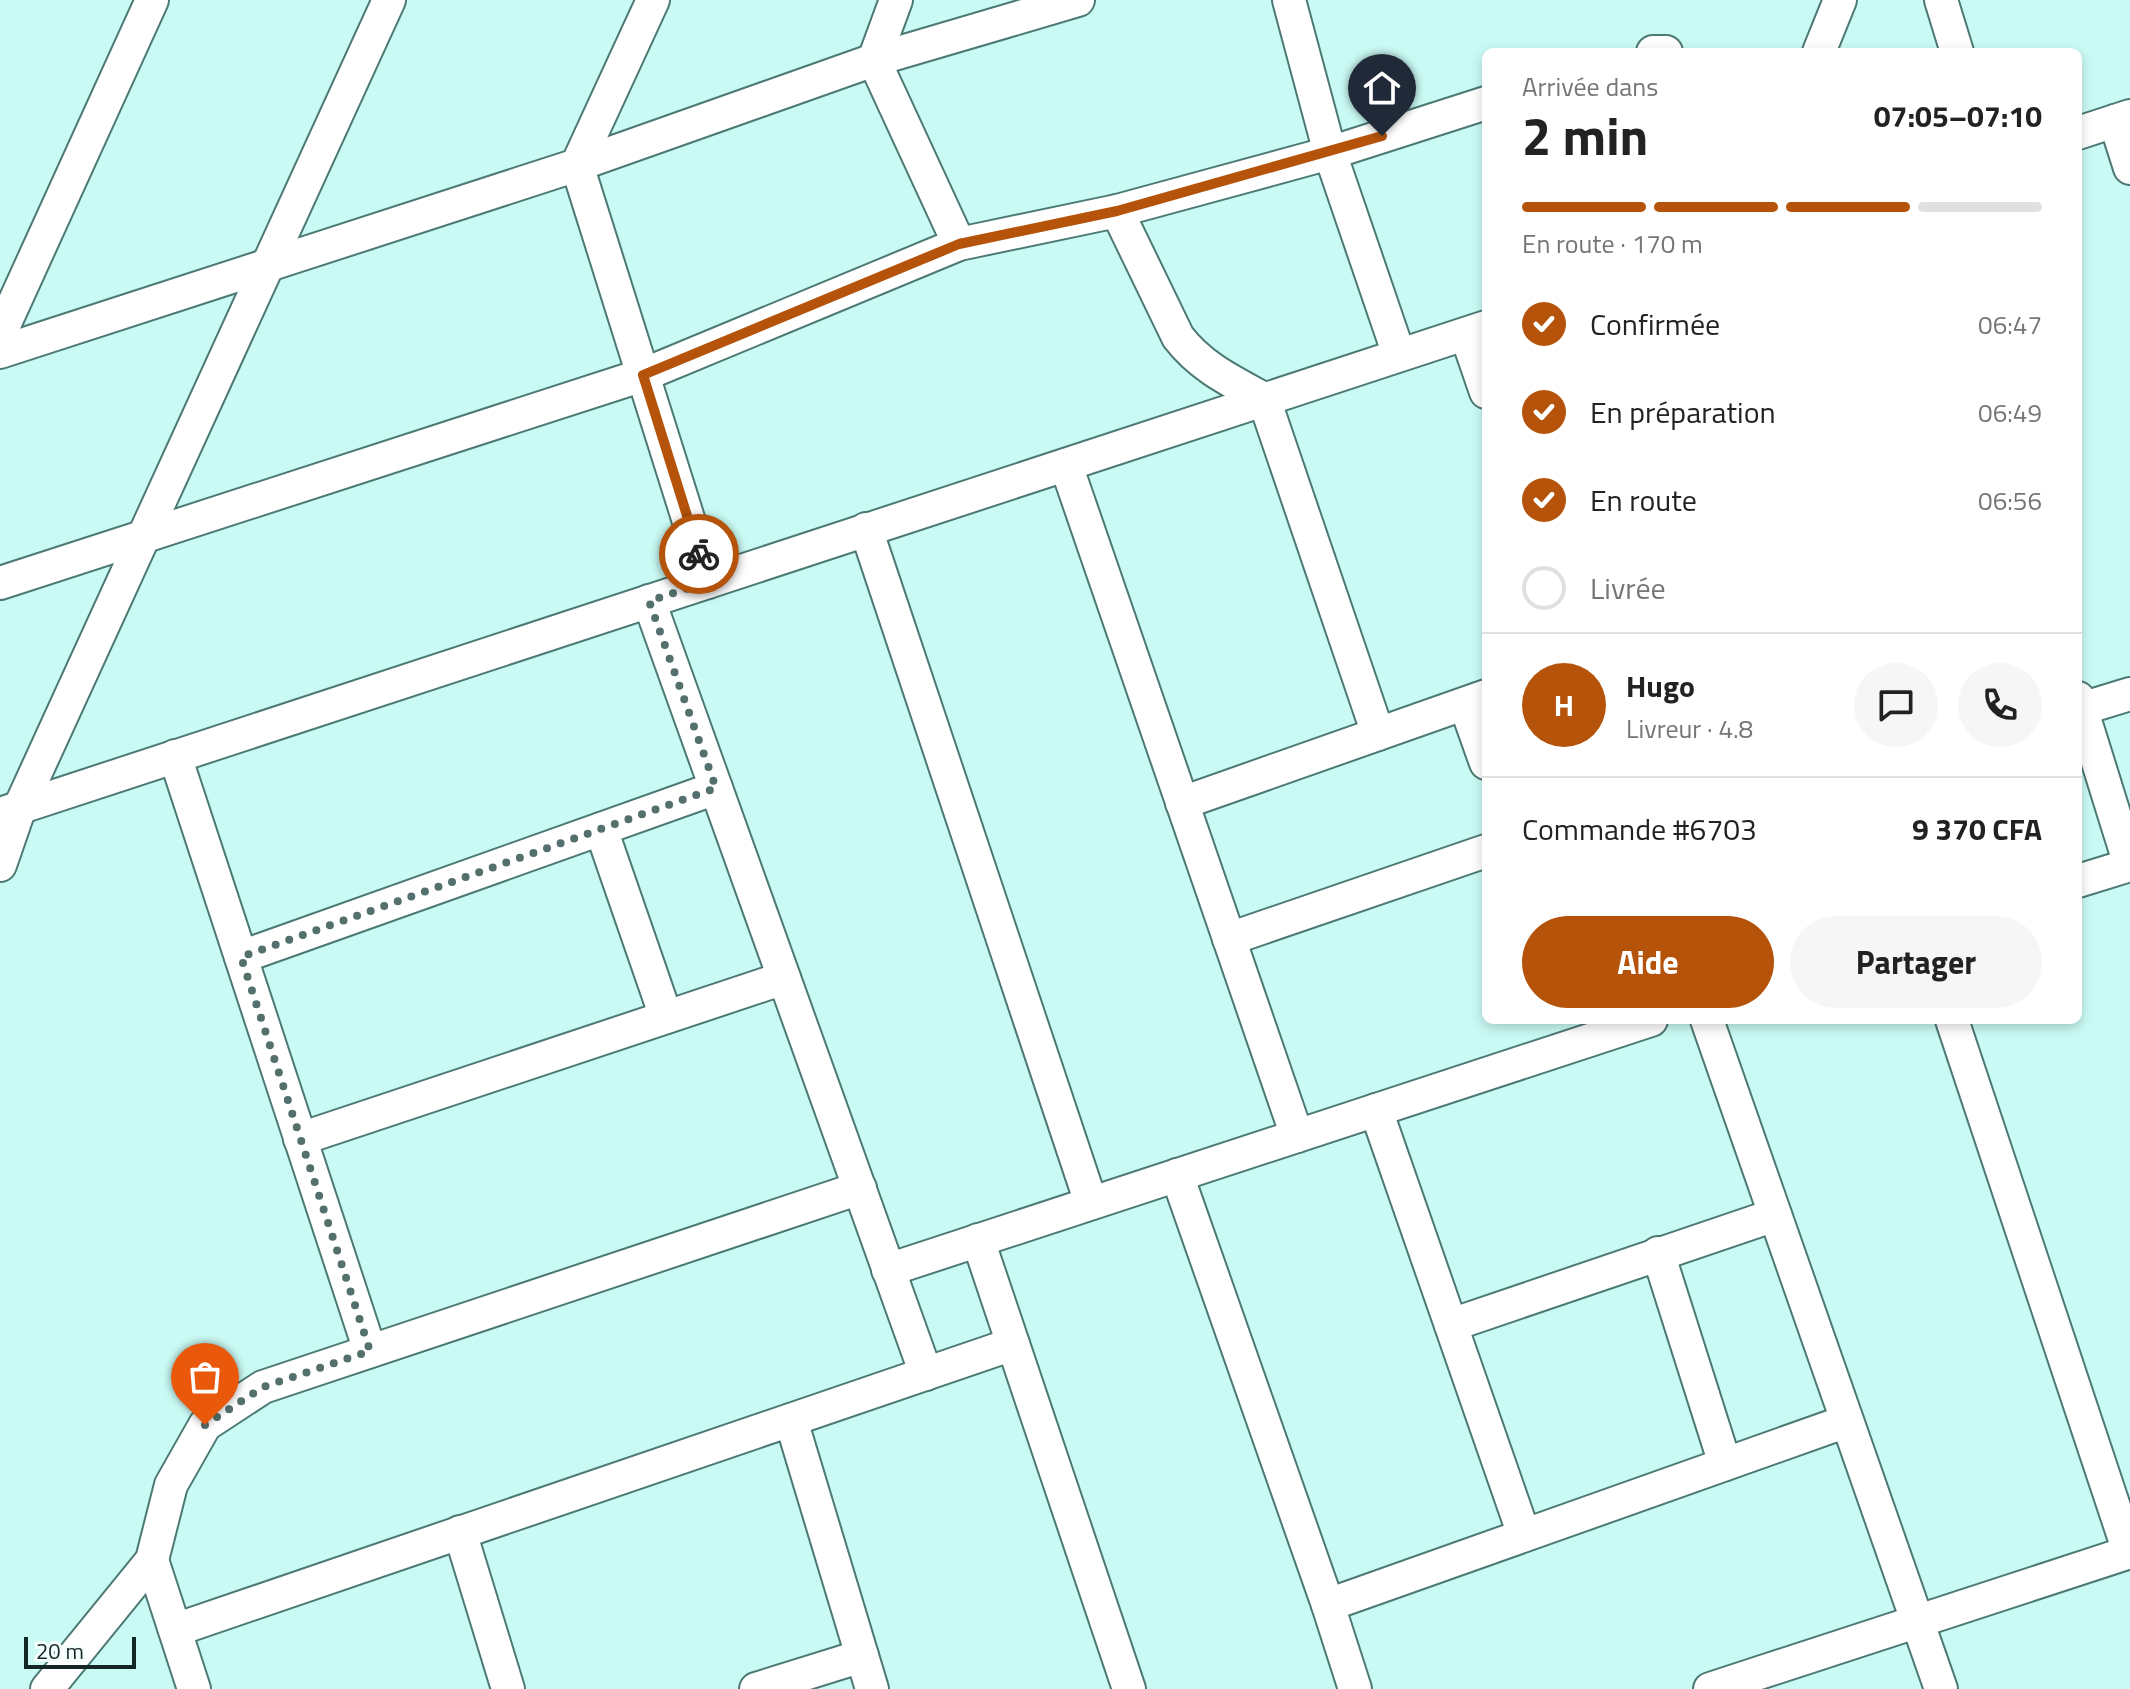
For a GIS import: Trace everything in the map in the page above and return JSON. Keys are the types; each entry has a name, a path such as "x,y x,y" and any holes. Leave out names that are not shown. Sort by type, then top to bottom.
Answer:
{"street":[{"path":"0,334 152,0"},
{"path":"0,865 10,810 144,537 389,0"},
{"path":"653,0 577,165 708,582"},
{"path":"896,0 874,60 959,244"},
{"path":"1289,0 1330,153 1399,355"},
{"path":"1821,48 1840,0"},
{"path":"1941,0 1956,48"},
{"path":"0,352 577,165 874,60 1072,1"},
{"path":"0,583 643,375 959,244 1117,211 1330,153 1482,104"},
{"path":"2082,132 2123,118 2130,168"},
{"path":"1117,211 1178,337 1192,355 1211,371 1264,399 1378,734"},
{"path":"10,810 1476,330 1482,367"},
{"path":"1066,465 1297,1136"},
{"path":"866,529 1091,1203"},
{"path":"649,601 926,1374"},
{"path":"2082,704 2130,694"},
{"path":"1182,803 1475,700 1482,740"},
{"path":"2082,710 2130,865 2082,880"},
{"path":"175,756 370,1351"},
{"path":"241,957 716,788"},
{"path":"601,829 666,1017"},
{"path":"1229,939 1482,852"},
{"path":"300,1139 784,978"},
{"path":"888,1270 1639,1024"},
{"path":"1708,1024 1941,1689"},
{"path":"1710,1689 2130,1552 1953,1024"},
{"path":"1376,1110 1524,1535"},
{"path":"1177,1175 1355,1689"},
{"path":"47,1689 152,1560 171,1485 205,1425 263,1387 860,1188"},
{"path":"1451,1325 1775,1215"},
{"path":"978,1240 1129,1689"},
{"path":"1658,1253 1725,1464"},
{"path":"175,1630 1013,1344"},
{"path":"791,1420 872,1689"},
{"path":"1328,1605 1847,1421"},
{"path":"460,1532 508,1689"},
{"path":"152,1560 194,1689"},
{"path":"756,1689 862,1656"}],"way so far":[{"path":"205,1425 263,1387 370,1351 241,957 716,788 649,601 708,582 699,554"}],"route":[{"path":"699,554 643,375 959,244 1117,211 1382,136"}]}
